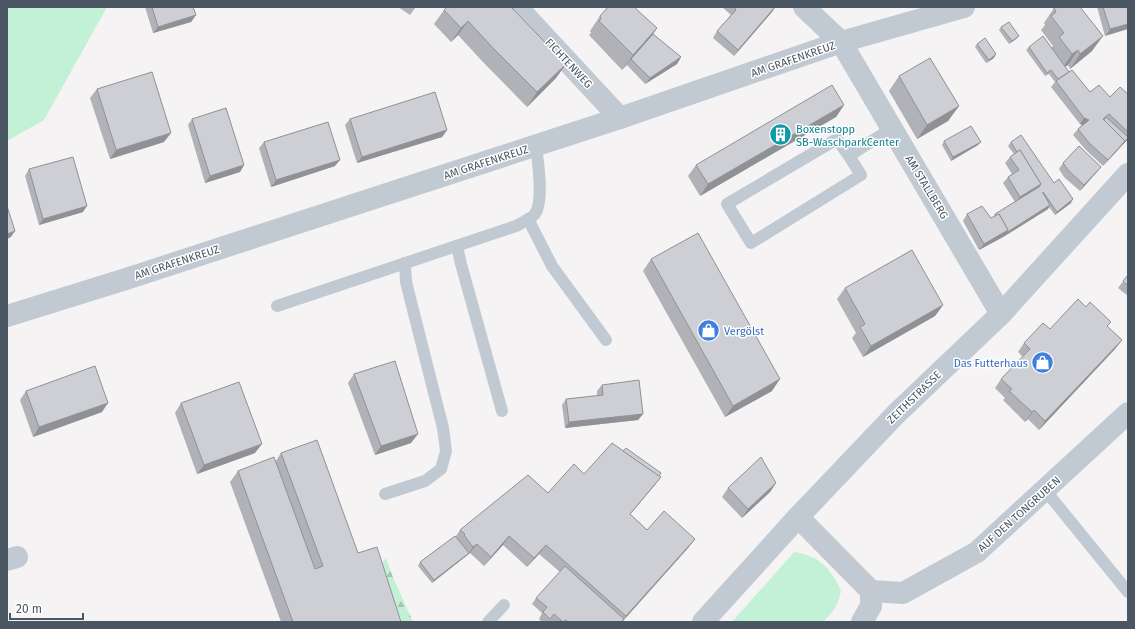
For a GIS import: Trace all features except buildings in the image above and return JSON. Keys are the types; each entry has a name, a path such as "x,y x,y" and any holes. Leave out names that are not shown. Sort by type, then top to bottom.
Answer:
{"street":[{"name":"FICHTENWEG","path":"517,7 620,118"},
{"name":"AM STALLBERG","path":"804,7 841,42 1001,314"},
{"name":"AM GRAFENKREUZ","path":"7,316 536,146 841,42 964,7"},
{"name":"ZEITHSTRASSE","path":"703,622 798,517 896,414 1001,314 1128,174"},
{"name":"AUF DEN TONGRUBEN","path":"871,591 903,593 978,552 1128,412"},
{"path":"798,517 871,591 871,606 862,622"}],"lane":[{"path":"849,156 892,128"},
{"path":"837,139 849,156 861,175 751,244 727,204 837,139"},
{"path":"278,306 516,226 528,219 534,215 538,206 540,188 536,146"},
{"path":"528,219 552,266 606,340"},
{"path":"457,246 502,411"},
{"path":"385,494 425,481 441,469 446,451 443,428 406,282 405,263"},
{"path":"1045,490 1128,592"},
{"path":"488,622 504,605"}],"green space":[{"path":"7,7 107,7 44,120 7,141"},
{"path":"794,552 818,560 829,570 837,583 841,591 840,596 830,615 823,622 732,622"},
{"path":"386,558 413,622 393,622 376,568"}],"place":[{"name":"Boxenstopp SB-WaschparkCenter","path":"781,135"},
{"name":"Vergölst","path":"708,331"},
{"name":"Das Futterhaus","path":"1043,363"}]}
